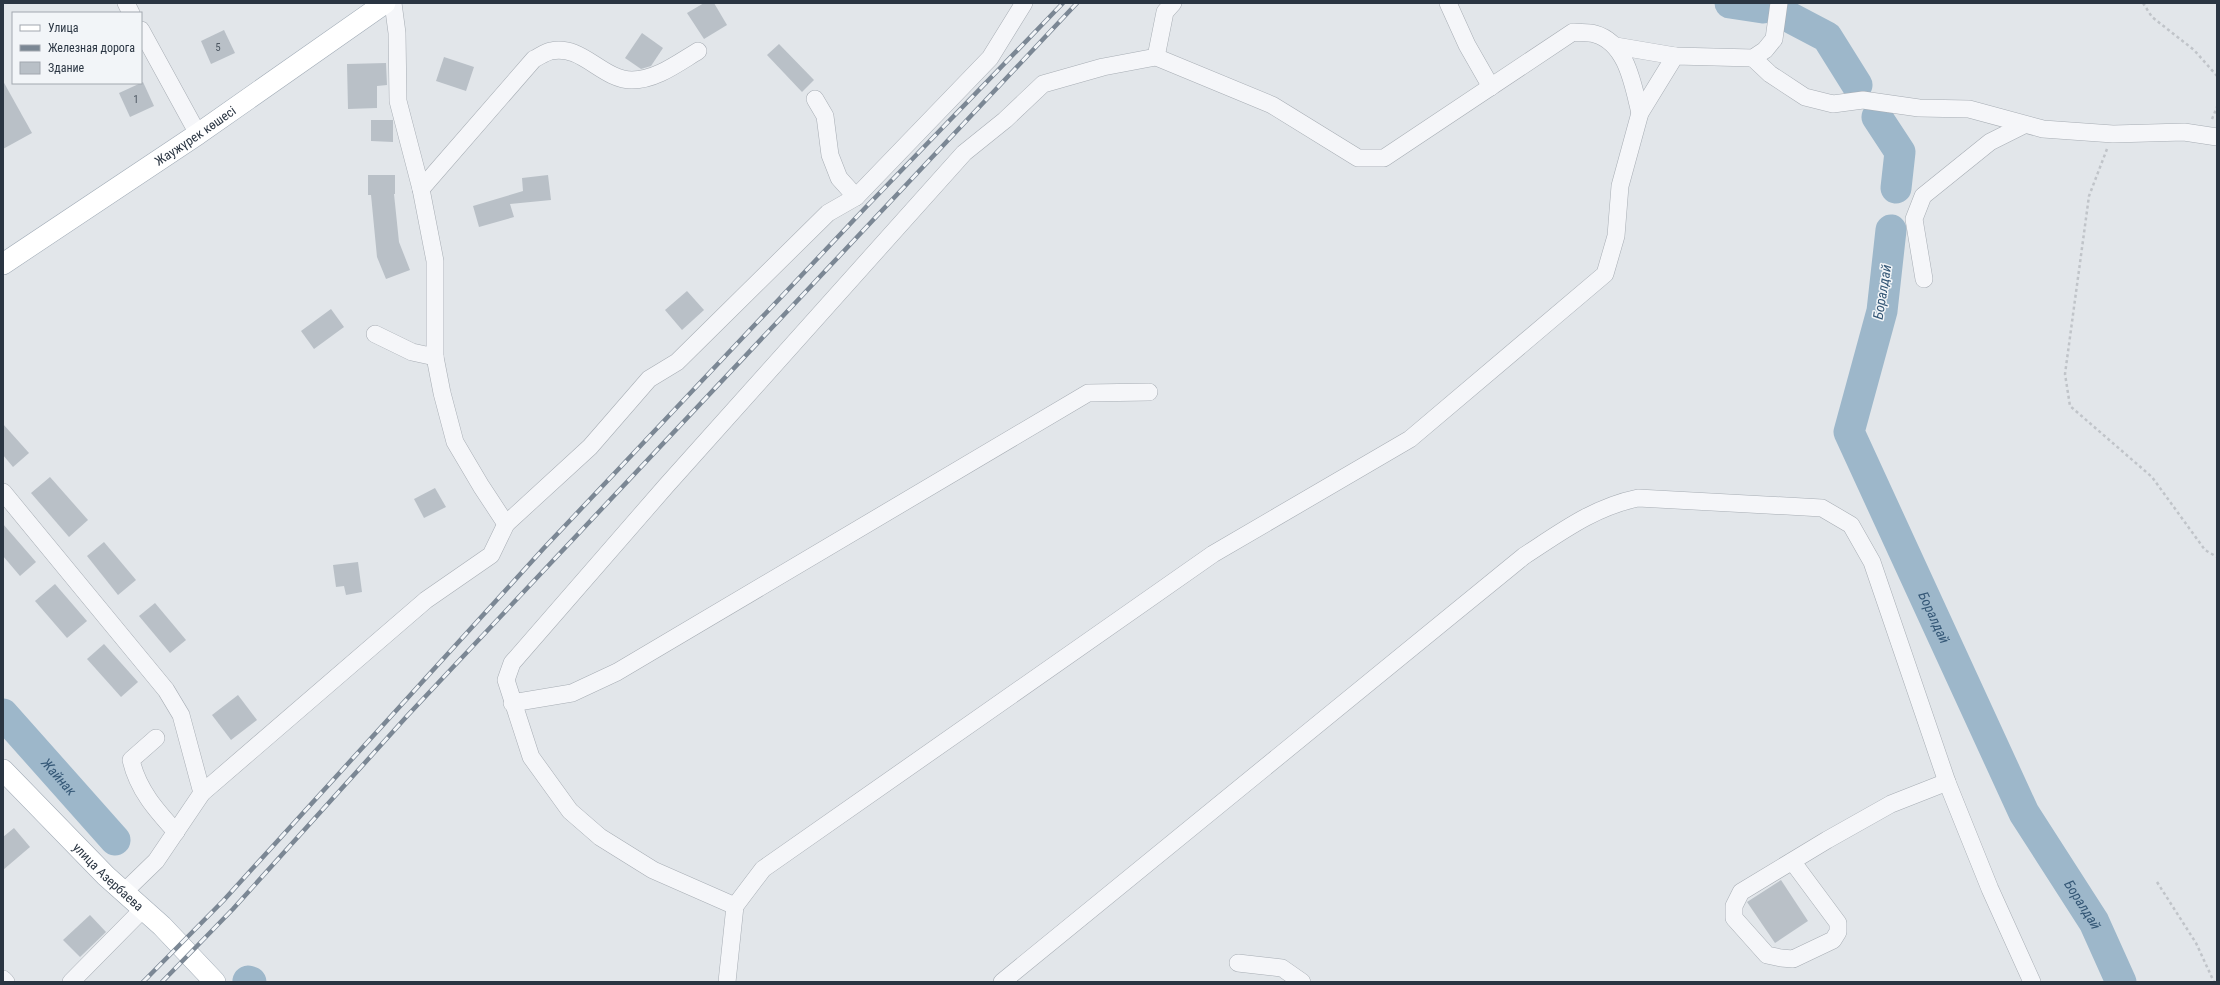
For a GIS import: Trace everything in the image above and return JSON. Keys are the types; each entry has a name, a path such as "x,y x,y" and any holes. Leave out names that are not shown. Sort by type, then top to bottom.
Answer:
{"main road":[{"name":"Жаужүрек көшесі","path":"3,264 198,134 385,3"},
{"name":"улица Азербаева","path":"3,770 124,892 162,926 215,982"}],"street":[{"path":"126,3 130,12"},
{"path":"393,3 397,33 398,101 421,189 436,261 434,357 455,442 506,524"},
{"path":"124,892 156,861 202,793 426,600 491,555 506,524 590,447 649,379 677,362 828,213 856,198 990,58 1024,3"},
{"path":"1156,58 1165,12 1173,3"},
{"path":"1448,3 1467,45 1491,87"},
{"path":"735,906 653,870 600,837 570,811 532,757 512,703 506,680 512,662 666,486 964,153 1005,120 1044,84 1103,67 1156,58 1272,105 1358,158 1384,158 1573,32 1595,34 1616,46 1675,56 1753,58 1765,50 1774,39 1779,3"},
{"path":"142,32 198,134"},
{"path":"1616,46 1632,79 1640,113"},
{"path":"421,189 534,59 550,51 569,51 597,64 616,78 633,80 662,73 698,51"},
{"path":"727,982 735,906 763,869 1213,554 1410,439 1605,274 1616,236 1620,186 1640,113 1675,56"},
{"path":"1753,58 1770,74 1805,97 1833,104 1863,100 1919,108 1969,109 1996,114 2043,129 2112,134 2184,132 2217,136"},
{"path":"815,99 824,116 830,155 839,178 856,198"},
{"path":"1924,279 1914,218 1923,196 1990,142 2024,124"},
{"path":"375,334 412,352 434,357"},
{"path":"512,703 572,694 617,672 1088,393 1148,392"},
{"path":"3,492 166,690 181,715 202,793"},
{"path":"1002,982 1524,556 1581,518 1615,502 1638,498 1822,508 1852,525 1872,562 1947,782 1990,889 2032,982"},
{"path":"156,738 131,760 135,777 145,794 176,832"},
{"path":"1792,861 1838,923 1838,932 1833,940 1793,959 1767,955 1734,918 1734,906 1741,892 1792,861 1891,804 1947,782"},
{"path":"71,982 143,909"},
{"path":"1238,963 1282,968 1302,982"},
{"path":"3,979 6,982"}],"path":[{"path":"2143,3 2152,16 2194,50 2217,76"},
{"path":"2112,134 2089,196 2065,374 2070,406 2152,477 2205,550 2217,557"},
{"path":"2157,882 2196,944 2214,982"}],"building":[{"path":"704,3 714,3 727,25 704,39 687,13"},
{"path":"224,30 235,53 211,64 201,41"},
{"path":"642,33 663,48 651,66 641,69 625,58"},
{"path":"779,44 814,80 802,92 767,55"},
{"path":"444,57 474,67 466,91 436,81"},
{"path":"386,63 387,85 377,86 377,108 348,109 347,64"},
{"path":"3,81 32,133 3,149"},
{"path":"142,82 154,106 130,117 119,93 139,84 142,84"},
{"path":"371,120 393,120 393,142 371,141"},
{"path":"368,175 395,175 394,194 399,242 410,270 386,279 377,257 371,195 368,195"},
{"path":"548,175 551,200 510,204 514,217 479,227 473,206 523,191 522,178"},
{"path":"687,291 704,310 682,330 665,310"},
{"path":"331,309 344,327 314,349 301,331"},
{"path":"3,424 29,453 13,467 3,455"},
{"path":"50,477 88,520 69,537 31,493"},
{"path":"435,488 446,507 424,518 414,499"},
{"path":"3,524 36,562 20,576 3,556"},
{"path":"104,542 136,580 118,595 87,556"},
{"path":"358,562 362,592 346,595 344,586 336,587 333,565"},
{"path":"55,584 87,621 67,638 35,601"},
{"path":"155,603 186,640 170,653 139,616"},
{"path":"104,644 138,682 121,697 87,659"},
{"path":"238,695 257,720 231,740 212,715"},
{"path":"14,828 30,847 3,870 3,837"},
{"path":"1781,880 1808,921 1775,943 1747,902"},
{"path":"90,915 106,932 80,957 63,940"}],"waterway":[{"name":"Боралдай","path":"1730,3 1763,8"},
{"name":"Боралдай","path":"1789,17 1827,37 1857,85"},
{"name":"Боралдай","path":"1877,117 1900,152 1896,188"},
{"name":"Боралдай","path":"1891,230 1882,311 1849,432 2024,813 2094,922 2121,982"},
{"name":"Жайнак","path":"3,714 115,840"}],"railway":[{"path":"143,982 223,901 544,548 867,206 1063,3"},
{"path":"162,982 233,909 408,715 1077,3"}]}
